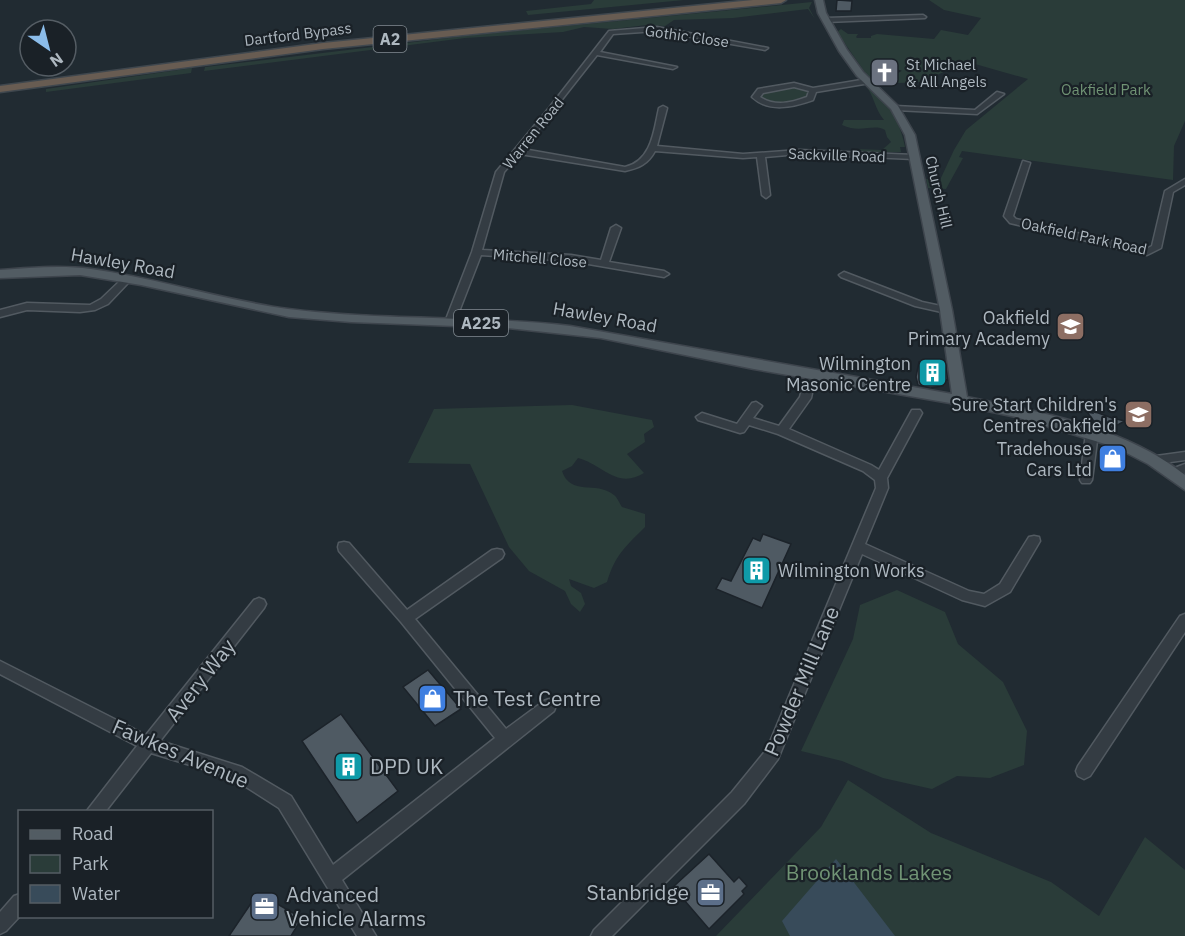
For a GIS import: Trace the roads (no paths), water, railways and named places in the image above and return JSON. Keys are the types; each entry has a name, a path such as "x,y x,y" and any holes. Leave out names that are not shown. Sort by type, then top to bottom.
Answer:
{"highway":[{"name":"Dartford Bypass","path":"0,82 292,43 720,0"},
{"name":"Dartford Bypass","path":"0,90 313,47 781,0"}],"main road":[{"name":"Church Hill","path":"819,0 826,20 843,51 867,81 895,108 910,135 946,310 960,399"},
{"name":"Hawley Road","path":"0,274 39,271 91,273 247,307 291,313 361,319 537,326 588,332 811,374 960,399 1092,433 1130,446 1179,470 1185,484"}],"street":[{"path":"826,20 923,17"},
{"name":"Gothic Close","path":"610,34 621,30 657,29 765,48"},
{"name":"Warren Road","path":"450,322 477,252 500,172 610,34"},
{"path":"596,53 673,67"},
{"path":"813,90 810,98 780,106 763,104 756,97 761,91 794,85 813,90 867,81"},
{"path":"895,108 977,112 1000,94"},
{"path":"519,151 625,169 636,168 643,165 652,148 663,108"},
{"name":"Sackville Road","path":"652,148 743,156 799,152 914,157"},
{"name":"Sackville Road","path":"761,154 766,195"},
{"name":"Oakfield Park Road","path":"1026,163 1008,216 1013,221 1147,252 1156,248 1169,191 1185,182"},
{"name":"Mitchell Close","path":"604,264 616,228"},
{"name":"Mitchell Close","path":"477,252 571,258 664,274"},
{"path":"844,275 919,304 946,310"},
{"path":"0,314 11,308 41,305 83,309 93,307 102,303 125,280"},
{"path":"782,431 805,398 811,374"},
{"path":"702,417 740,429 756,406"},
{"name":"Powder Mill Lane","path":"600,936 738,798 773,754 882,488 880,478 916,413"},
{"path":"746,420 782,431 867,468 880,478"},
{"path":"1086,480 1092,433"},
{"path":"1156,460 1185,456"},
{"path":"857,546 967,596 985,600 1005,588 1034,541"},
{"path":"344,547 406,618 505,739"},
{"path":"406,618 497,554"},
{"name":"Avery Way","path":"96,810 150,745 259,604"},
{"path":"1084,771 1185,620"},
{"name":"Fawkes Avenue","path":"0,667 150,745 236,772 285,802 368,936"},
{"path":"331,878 549,706"},
{"path":"0,925 18,904"}],"water":[{"path":"836,859 895,936 790,936 782,921"}],"place":[{"name":"St Michael & All Angels","path":"885,73"},
{"name":"Oakfield Primary Academy","path":"1071,327"},
{"name":"Wilmington Masonic Centre","path":"932,373"},
{"name":"Sure Start Children's Centres Oakfield","path":"1138,414"},
{"name":"Tradehouse Cars Ltd","path":"1113,458"},
{"name":"Wilmington Works","path":"757,570"},
{"name":"The Test Centre","path":"432,698"},
{"name":"DPD UK","path":"349,766"},
{"name":"Stanbridge","path":"710,892"},
{"name":"Advanced Vehicle Alarms","path":"265,906"}],"park label":[{"name":"Oakfield Park","path":"1106,89"},
{"name":"Brooklands Lakes","path":"869,872"}]}
